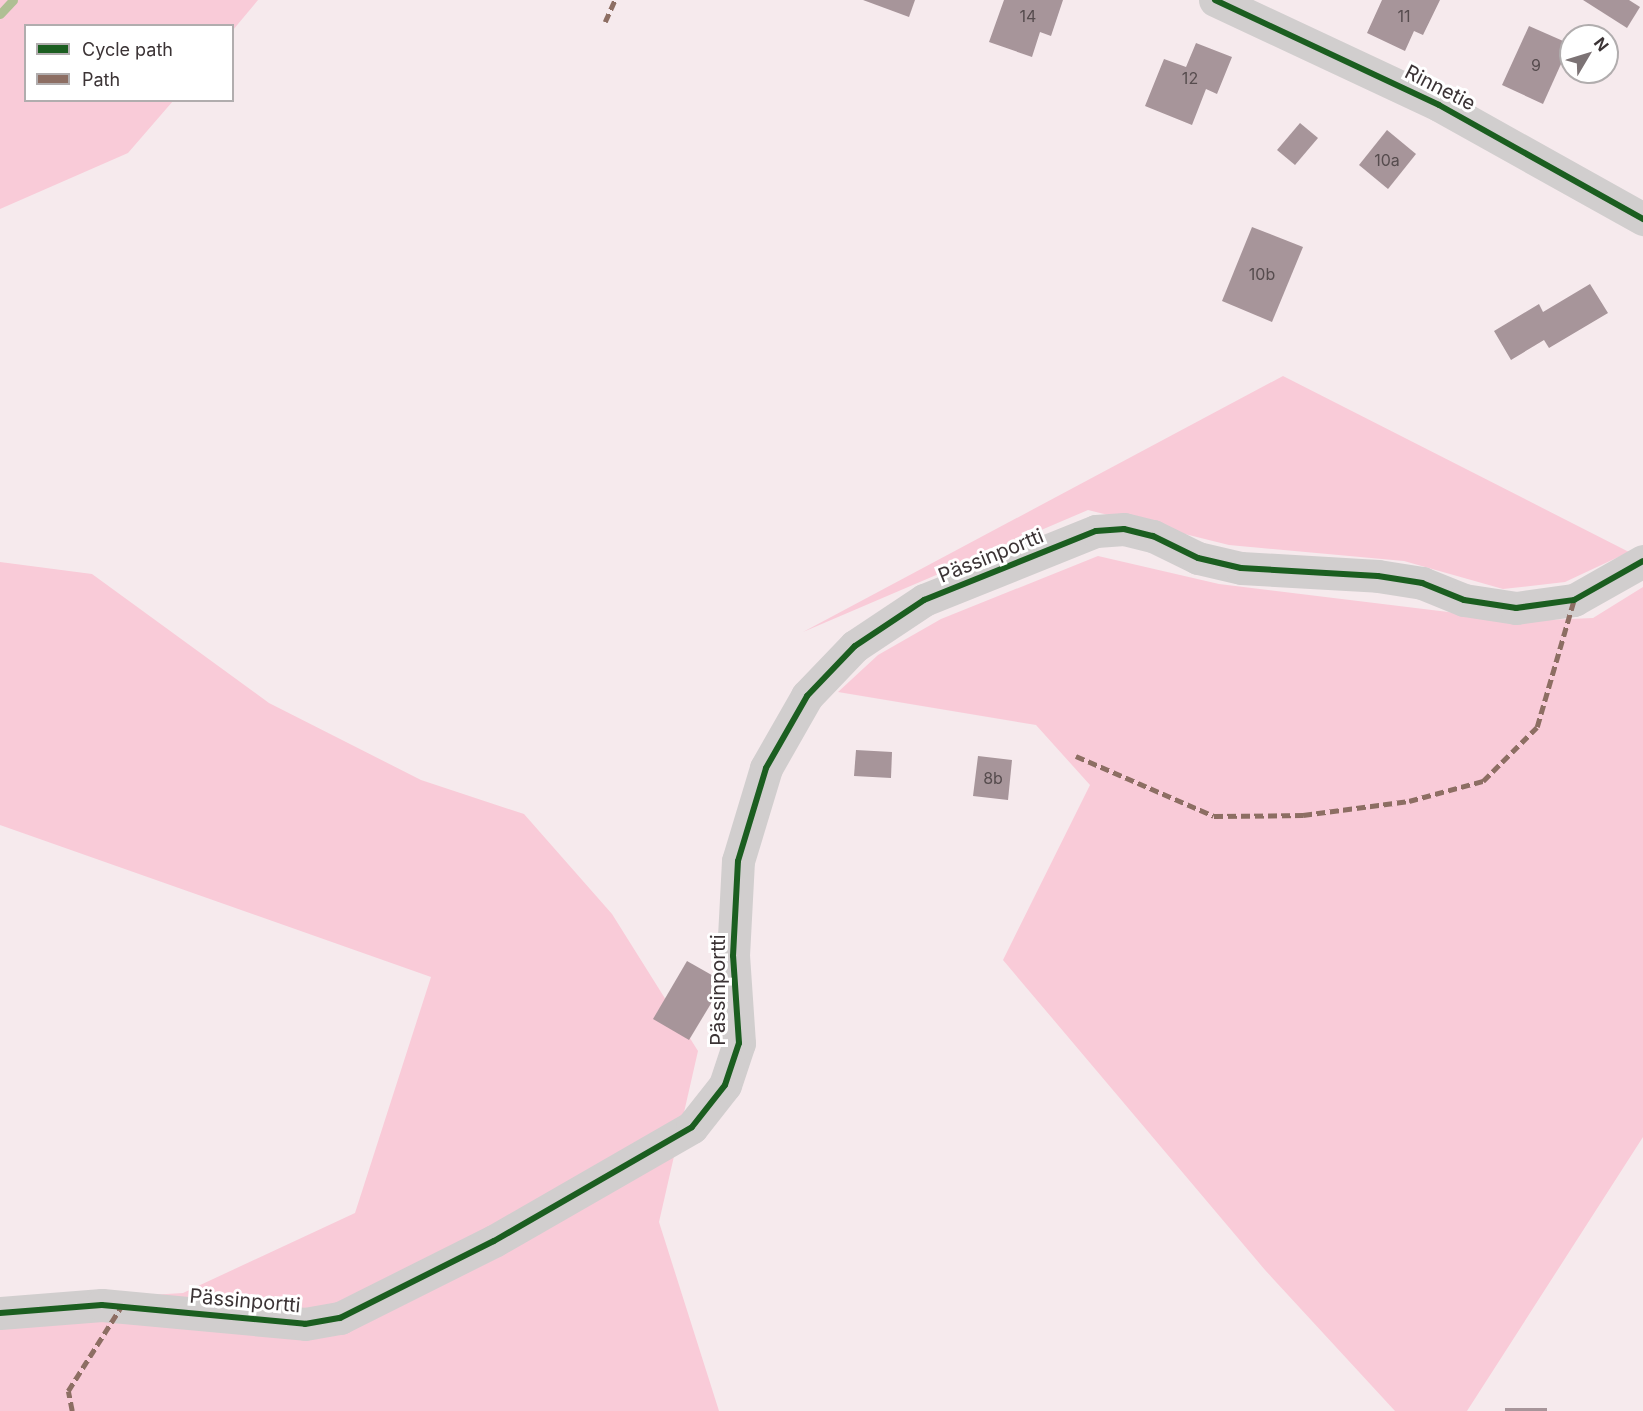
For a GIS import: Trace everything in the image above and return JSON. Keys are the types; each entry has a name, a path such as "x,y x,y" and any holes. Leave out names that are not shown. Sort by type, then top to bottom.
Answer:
{"street":[{"name":"Rinnetie","path":"1215,0 1439,105 1643,219"},
{"name":"Pässinportti","path":"0,1313 102,1305 305,1324 340,1318 494,1241 692,1127 724,1085 739,1043 734,956 738,861 766,768 807,696 855,646 924,600 1096,531 1124,529 1153,536 1198,558 1241,568 1378,576 1422,583 1464,600 1516,608 1574,600 1643,561"}],"shaded area":[{"path":"0,0 258,0 234,29 234,24 24,24 24,102 172,102 128,153 0,209"},
{"path":"1283,376 1629,552 1565,582 1503,589 1404,561 1229,545 1088,510 803,632"},
{"path":"1098,556 1219,584 1522,621 1593,618 1643,587 1643,1137 1467,1411 1395,1411 1265,1270 1003,960 1090,785 1036,725 838,692 878,655 941,619"},
{"path":"0,562 92,574 269,703 421,780 524,814 612,914 698,1051 659,1222 719,1411 0,1411 0,1304 183,1293 355,1213 431,977 0,825"}],"building":[{"path":"863,0 915,0 909,17"},
{"path":"1004,0 1063,0 1051,36 1040,32 1032,57 989,42"},
{"path":"1382,0 1440,0 1423,35 1414,31 1405,51 1367,33"},
{"path":"1583,0 1629,0 1640,7 1627,28"},
{"path":"1529,26 1559,39 1559,68 1543,104 1502,85"},
{"path":"1196,43 1232,57 1217,94 1206,89 1192,125 1145,106 1164,59 1186,67"},
{"path":"1300,123 1318,138 1295,165 1277,150"},
{"path":"1387,130 1416,154 1388,189 1359,165"},
{"path":"1252,227 1303,247 1272,322 1222,301"},
{"path":"1590,284 1608,313 1549,348 1544,340 1511,360 1494,331 1539,304 1543,312"},
{"path":"856,750 892,752 891,778 854,776"},
{"path":"978,756 1012,760 1008,800 973,796"},
{"path":"687,961 724,982 689,1040 653,1019"},
{"path":"1505,1408 1547,1408 1547,1411 1505,1411"}],"waterway":[{"path":"0,14 13,0"}],"marked path":[{"path":"605,22 615,0"},
{"path":"1076,756 1214,816 1303,815 1409,801 1483,781 1537,727 1574,600"},
{"path":"72,1411 68,1391 121,1307"}],"cycle path":[{"path":"1215,0 1439,105 1643,219"},
{"path":"0,1313 102,1305 305,1324 340,1318 494,1241 692,1127 725,1085 739,1043 733,956 738,861 766,768 807,696 855,646 924,600 1096,531 1124,529 1153,536 1198,558 1241,568 1378,576 1422,583 1464,600 1516,608 1574,600 1643,561"}]}
